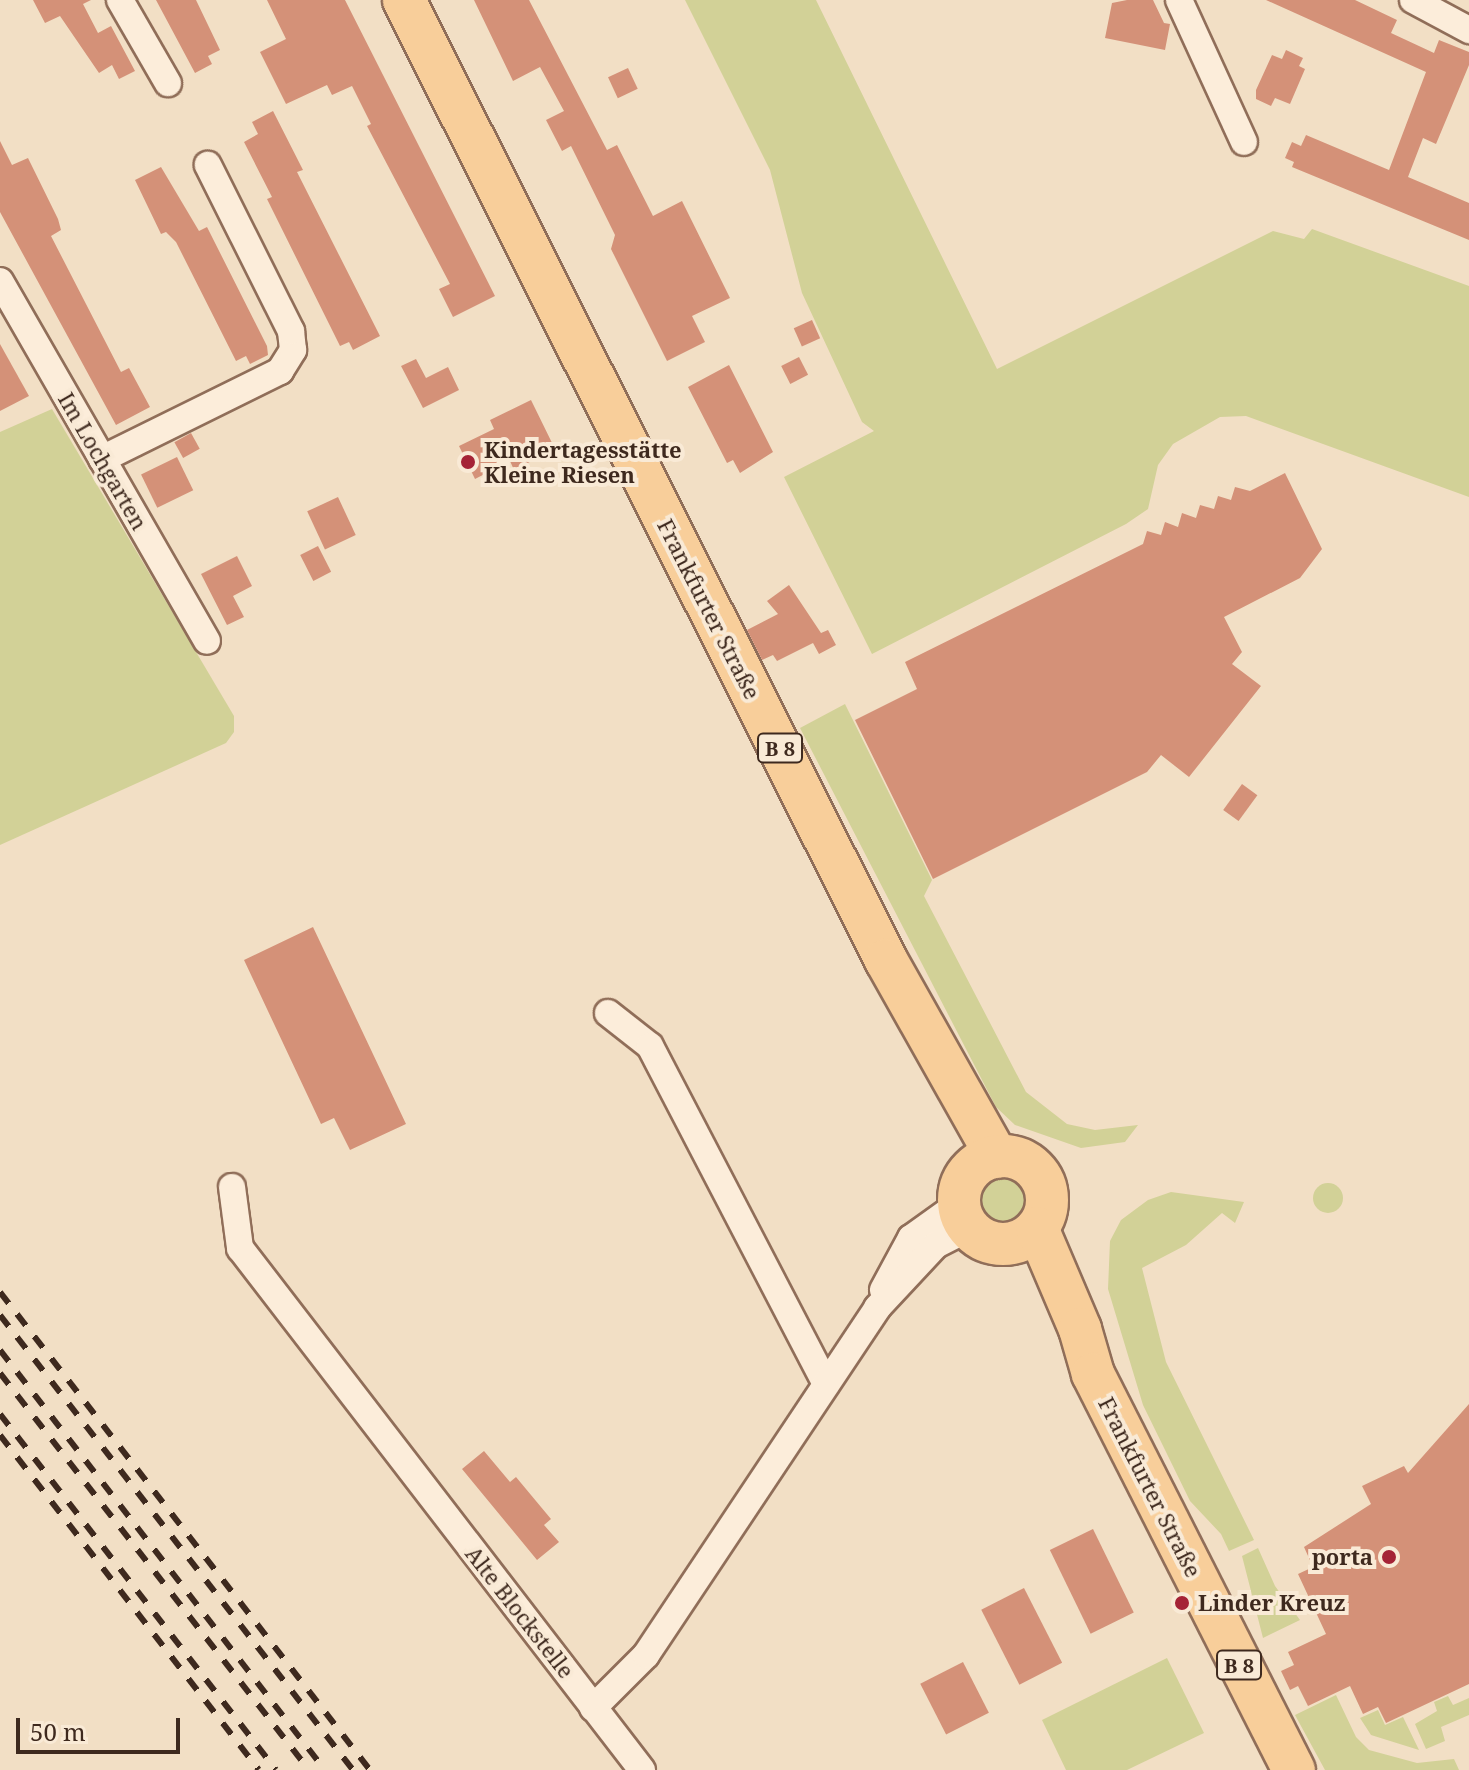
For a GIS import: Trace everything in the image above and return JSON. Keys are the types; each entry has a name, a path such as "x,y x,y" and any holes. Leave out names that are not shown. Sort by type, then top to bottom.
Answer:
{"main road":[{"name":"Frankfurter Straße","path":"404,0 886,960 992,1206 1080,1329 1093,1374 1294,1770"}],"street":[{"path":"120,0 168,83"},
{"path":"1179,0 1244,142"},
{"path":"1413,0 1469,30"},
{"path":"102,459 280,371 293,350 291,331 208,165"},
{"name":"Im Lochgarten","path":"0,281 207,641"},
{"path":"608,1013 650,1046 826,1384"},
{"name":"Alte Blockstelle","path":"232,1187 240,1248 642,1770"},
{"path":"593,1708 646,1655 877,1308 911,1238 992,1206"}],"shaded area":[{"path":"685,0 816,0 997,369 1273,231 1304,239 1312,229 1469,286 1469,497 1246,416 1220,417 1173,444 1158,465 1148,509 1126,524 872,654 784,477 874,431 862,422 802,293 770,170"},
{"path":"52,409 234,716 234,732 226,743 0,845 0,432"},
{"path":"845,704 932,880 924,896 1026,1092 1067,1124 1095,1130 1138,1125 1125,1142 1081,1148 1015,1125 996,1107 800,728"},
{"path":"996,1164 1010,1164 1029,1174 1039,1193 1039,1207 1029,1226 1010,1236 996,1236 977,1226 967,1207 967,1193 977,1174"},
{"path":"1328,1183 1339,1187 1343,1198 1339,1209 1328,1213 1317,1209 1313,1198 1317,1187"},
{"path":"1171,1192 1244,1202 1235,1223 1222,1213 1186,1245 1142,1268 1166,1362 1254,1540 1229,1551 1221,1534 1190,1501 1143,1405 1108,1289 1110,1241 1121,1220 1148,1200"},
{"path":"1258,1548 1275,1586 1300,1620 1263,1638 1242,1556"},
{"path":"1167,1658 1204,1733 1127,1770 1066,1770 1042,1720"},
{"path":"1336,1695 1356,1737 1369,1750 1417,1763 1454,1759 1459,1770 1325,1770 1295,1715"},
{"path":"1448,1696 1453,1705 1469,1698 1469,1715 1441,1727 1445,1741 1426,1749 1415,1724 1437,1711 1434,1702"},
{"path":"1378,1710 1385,1725 1403,1717 1419,1750 1371,1735 1360,1718"}],"building":[{"path":"33,0 91,0 83,4 98,33 111,26 135,71 119,79 112,65 99,73 60,16 45,23"},
{"path":"156,0 196,0 220,50 208,56 212,64 195,73"},
{"path":"267,0 345,0 495,296 453,317 439,289 450,284 367,126 371,124 352,86 332,95 327,85 286,104 260,52 286,39"},
{"path":"474,0 529,0 607,150 617,145 653,216 682,201 730,298 692,316 705,342 667,361 611,249 615,235 571,146 562,151 546,120 564,111 540,67 513,81"},
{"path":"1153,0 1164,23 1170,24 1165,50 1105,38 1112,3"},
{"path":"1266,0 1355,0 1397,20 1391,33 1434,53 1439,40 1469,52 1469,65 1436,144 1423,138 1408,177 1469,203 1469,240 1292,167 1294,162 1285,158 1292,142 1301,146 1306,135 1389,170 1426,72"},
{"path":"1286,50 1303,58 1299,66 1305,69 1290,104 1275,98 1271,106 1256,99 1256,90 1272,55 1282,59"},
{"path":"628,68 638,89 618,98 608,77"},
{"path":"273,111 303,170 297,172 380,336 353,350 349,342 340,346 267,199 272,197 244,142 258,134 252,122"},
{"path":"0,141 12,165 28,158 58,219 61,230 51,236 121,372 129,368 150,407 116,425 0,212"},
{"path":"161,167 199,231 207,227 267,346 268,355 250,364 246,356 236,361 176,242 166,232 161,234 135,180"},
{"path":"812,320 820,338 802,346 794,328"},
{"path":"0,344 29,396 0,411"},
{"path":"799,357 808,375 790,384 781,366"},
{"path":"416,359 426,378 448,367 459,390 423,408 401,366"},
{"path":"729,365 773,452 740,473 733,460 727,463 688,387"},
{"path":"531,400 555,449 514,470 510,461 475,479 459,446 494,429 490,420"},
{"path":"191,433 200,449 183,458 174,442"},
{"path":"177,457 193,490 157,508 141,475"},
{"path":"1285,473 1322,549 1300,578 1224,617 1242,652 1232,664 1261,686 1189,777 1161,755 1147,772 933,879 855,720 917,689 905,662 1143,544 1147,531 1161,535 1165,522 1178,527 1182,513 1196,518 1200,505 1214,509 1218,496 1231,500 1235,487 1250,491"},
{"path":"338,497 356,535 325,549 307,511"},
{"path":"318,546 331,572 313,581 300,555"},
{"path":"237,556 252,586 233,596 244,617 227,625 201,574"},
{"path":"789,585 821,633 828,630 836,645 819,654 813,643 777,661 773,655 762,660 747,630 778,614 767,601"},
{"path":"1242,784 1257,795 1239,821 1223,810"},
{"path":"313,927 406,1124 350,1150 334,1118 321,1124 244,960"},
{"name":"porta","path":"1469,1404 1469,1684 1386,1723 1378,1707 1363,1714 1350,1686 1308,1706 1298,1686 1290,1690 1281,1671 1294,1665 1288,1652 1326,1634 1298,1574 1313,1567 1304,1547 1371,1504 1362,1486 1404,1466 1408,1473"},
{"path":"484,1451 510,1482 516,1477 551,1519 544,1525 559,1542 537,1560 462,1469"},
{"path":"1093,1529 1134,1613 1091,1634 1050,1550"},
{"path":"1024,1588 1062,1663 1019,1685 981,1610"},
{"path":"963,1662 989,1713 946,1735 920,1684"}],"railway":[{"path":"0,1292 370,1770"},
{"path":"0,1315 353,1770"},
{"path":"0,1350 325,1770"},
{"path":"0,1373 309,1770"},
{"path":"0,1414 276,1770"},
{"path":"0,1435 259,1770"}],"place":[{"name":"Kindertagesstätte Kleine Riesen","path":"468,462"},
{"name":"porta","path":"1389,1557"},
{"name":"Linder Kreuz","path":"1182,1603"}]}
